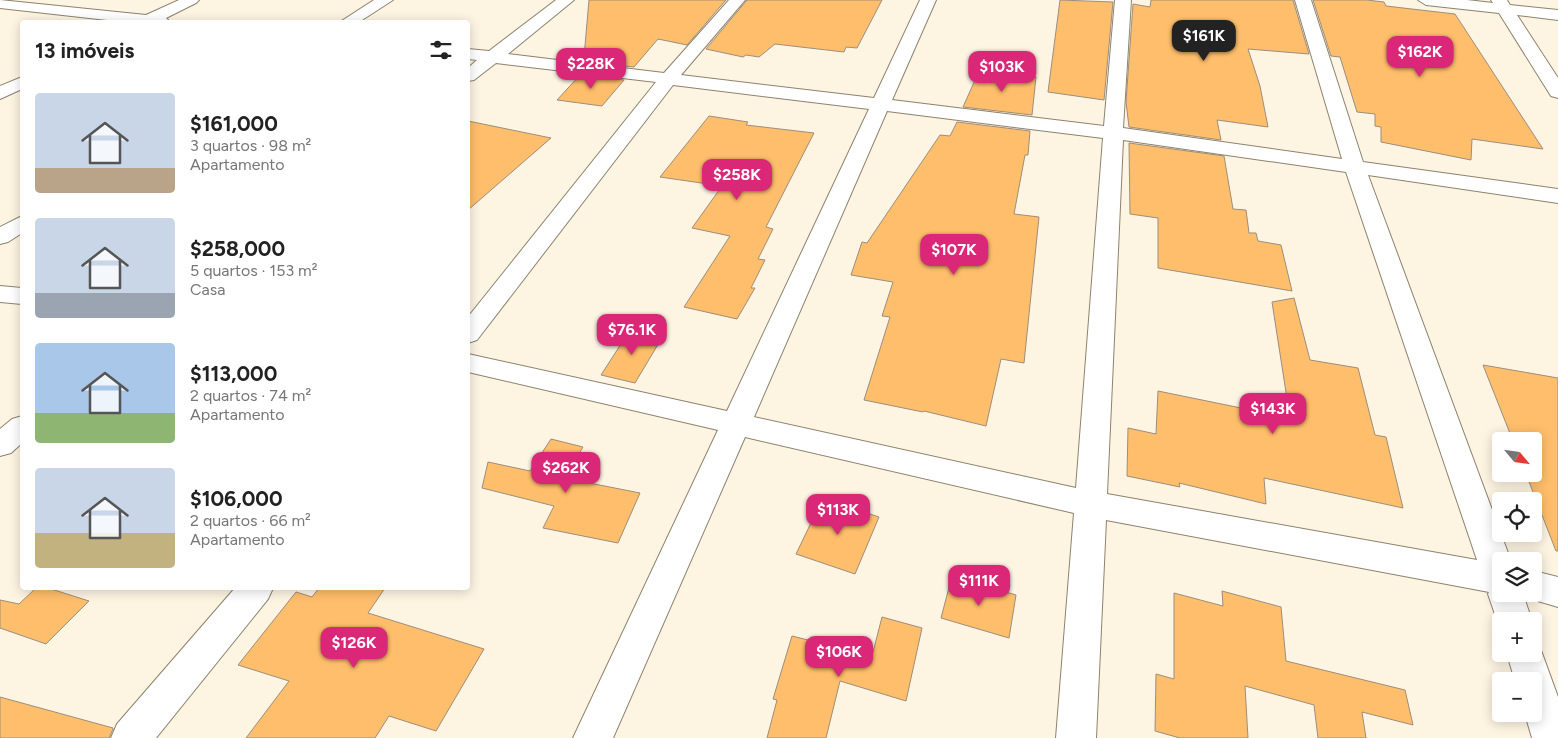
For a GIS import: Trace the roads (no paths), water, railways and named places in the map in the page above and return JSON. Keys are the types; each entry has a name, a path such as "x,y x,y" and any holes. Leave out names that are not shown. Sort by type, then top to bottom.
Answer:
{"street":[{"path":"156,20 191,0"},
{"path":"351,20 385,0"},
{"path":"470,74 566,0"},
{"path":"470,331 669,78 737,0"},
{"path":"593,738 737,425 928,0"},
{"path":"1076,738 1113,133 1123,0"},
{"path":"1303,0 1354,166 1492,555"},
{"path":"1426,0 1502,5 1558,15"},
{"path":"0,3 24,3 139,20"},
{"path":"0,12 24,3"},
{"path":"1502,5 1558,92"},
{"path":"470,54 494,55 1113,133 1558,196"},
{"path":"0,92 20,83"},
{"path":"0,237 20,224"},
{"path":"0,294 20,296"},
{"path":"470,363 1091,504 1492,578"},
{"path":"0,445 20,430"},
{"path":"1542,588 1558,592"},
{"path":"130,738 254,590"},
{"path":"1528,662 1552,738"}]}
